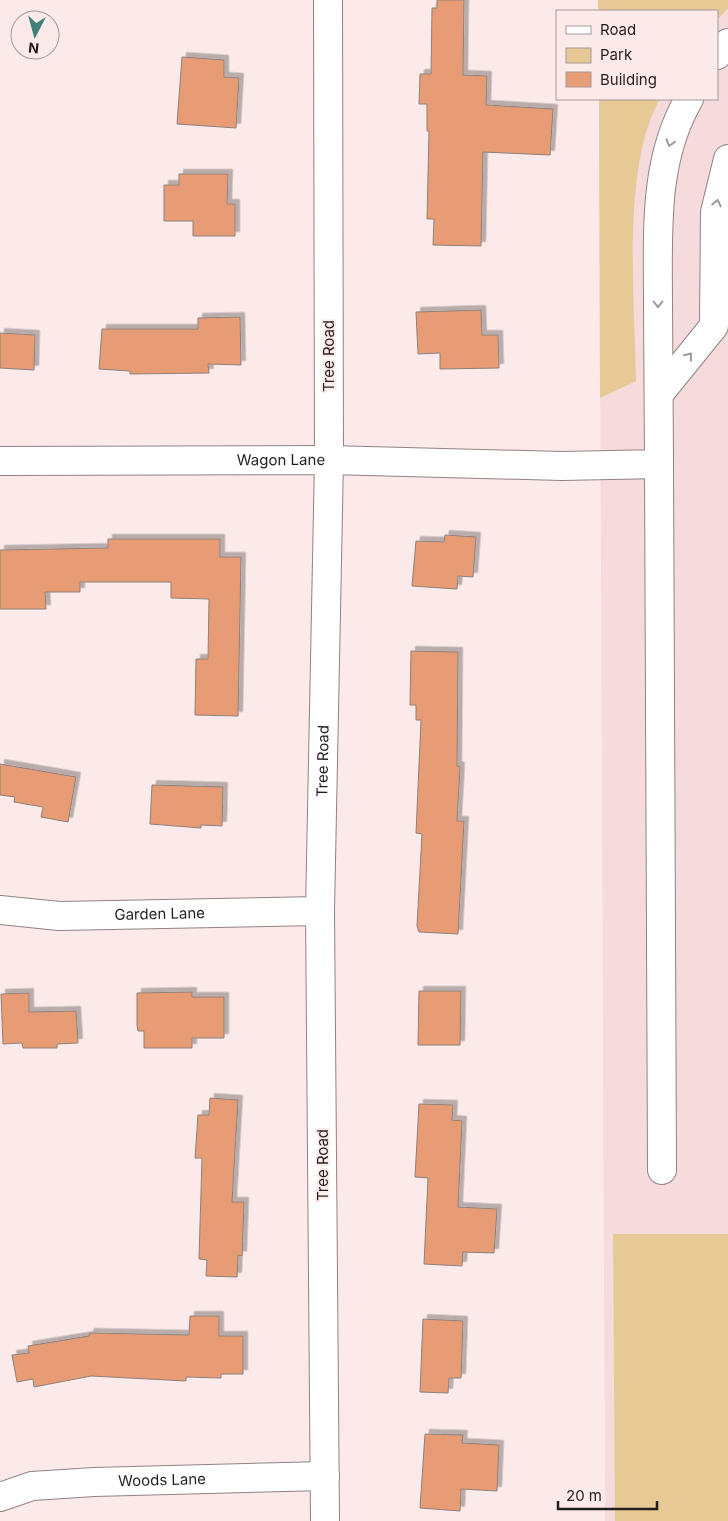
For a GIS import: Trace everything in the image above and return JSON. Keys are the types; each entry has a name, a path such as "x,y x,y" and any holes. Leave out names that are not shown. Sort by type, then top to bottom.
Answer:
{"street":[{"name":"Tree Road","path":"325,1521 320,911 329,460 328,0"},
{"path":"718,54 728,43"},
{"path":"662,1170 658,226 661,171 678,118 688,100"},
{"path":"658,394 714,326 715,212 728,159"},
{"name":"Wagon Lane","path":"0,461 329,460 562,466 659,464"},
{"name":"Garden Lane","path":"0,910 59,916 320,911"},
{"name":"Woods Lane","path":"0,1496 32,1486 58,1484 325,1476"}],"shaded area":[{"path":"598,0 728,0 728,1521 605,1521 599,100 718,100 718,10 598,10"}],"green space":[{"path":"598,0 728,0 728,8 718,19 718,10 598,10"},
{"path":"599,100 660,100 648,127 640,160 635,197 633,275 636,381 600,398"},
{"path":"613,1234 728,1234 728,1521 615,1521"}],"building":[{"path":"437,0 464,0 463,75 487,76 486,105 553,109 550,155 483,152 481,246 433,245 434,219 427,219 429,131 427,131 427,104 419,104 420,74 431,74 432,8 437,8"},
{"path":"182,57 224,60 224,77 239,78 236,128 177,124"},
{"path":"179,174 228,174 227,204 235,204 235,236 193,236 193,221 164,221 164,185 179,185"},
{"path":"481,310 482,335 498,335 499,368 440,369 440,353 418,354 416,312"},
{"path":"240,317 241,365 208,364 209,373 130,374 130,371 99,369 102,329 198,329 198,318"},
{"path":"0,333 35,335 34,370 0,368"},
{"path":"445,535 476,537 473,577 458,576 457,589 412,586 416,541 444,542"},
{"path":"108,539 220,539 220,557 241,557 238,716 195,715 196,659 208,659 209,599 171,598 171,582 80,582 80,592 45,592 46,609 0,609 0,550 108,548"},
{"path":"411,651 458,652 457,766 460,767 457,821 464,821 458,934 419,932 417,926 422,834 416,833 421,720 416,720 416,705 410,705"},
{"path":"0,764 76,777 68,822 41,817 43,807 14,802 15,797 0,795"},
{"path":"152,785 223,787 222,826 201,825 201,828 150,824"},
{"path":"419,991 461,991 460,1045 418,1045"},
{"path":"192,992 192,997 224,997 224,1038 192,1038 192,1048 144,1048 144,1031 138,1031 137,1025 137,993"},
{"path":"29,993 29,1012 76,1011 78,1043 57,1044 57,1048 23,1048 22,1043 3,1044 1,994"},
{"path":"210,1098 238,1100 232,1202 244,1202 242,1256 238,1255 237,1277 206,1276 207,1260 199,1259 202,1158 195,1158 198,1115 209,1115"},
{"path":"419,1104 453,1105 452,1120 462,1121 458,1207 497,1209 494,1253 463,1252 462,1266 424,1264 428,1178 415,1177"},
{"path":"190,1316 219,1316 219,1336 243,1336 243,1374 221,1374 221,1378 186,1377 186,1381 91,1376 34,1387 33,1379 17,1382 12,1355 29,1353 28,1346 89,1336 90,1333 189,1335"},
{"path":"423,1319 463,1321 461,1378 449,1378 448,1393 420,1392"},
{"path":"425,1434 463,1435 462,1443 499,1445 497,1491 461,1489 460,1511 420,1508"}]}
